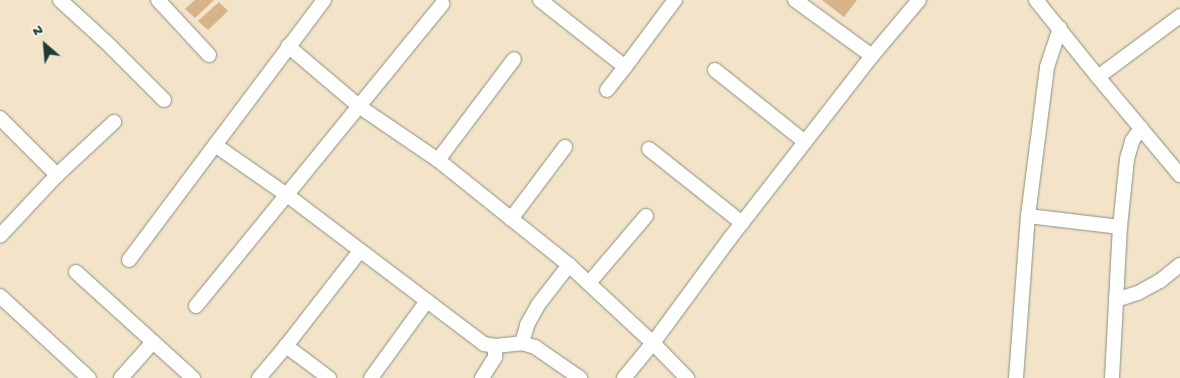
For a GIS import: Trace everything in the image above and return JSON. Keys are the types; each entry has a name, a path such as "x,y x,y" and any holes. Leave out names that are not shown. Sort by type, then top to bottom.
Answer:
{"street":[{"path":"60,0 106,42 164,100"},
{"path":"158,0 210,55"},
{"path":"129,260 324,0"},
{"path":"540,0 625,67"},
{"path":"795,0 872,56"},
{"path":"624,378 872,56 919,0"},
{"path":"1036,0 1180,175"},
{"path":"607,90 669,2"},
{"path":"196,306 442,4"},
{"path":"1098,77 1180,16"},
{"path":"1016,378 1028,216 1046,67 1060,28"},
{"path":"288,46 360,106 438,160 569,265 653,342 687,378"},
{"path":"438,160 514,59"},
{"path":"714,70 805,142"},
{"path":"0,118 57,175"},
{"path":"0,236 57,175 114,122"},
{"path":"1112,378 1120,227 1127,159 1132,141 1141,128"},
{"path":"215,145 287,195 484,344 495,346 522,343 535,347 580,378"},
{"path":"511,219 565,147"},
{"path":"649,150 742,223"},
{"path":"589,284 646,216"},
{"path":"1028,216 1120,227"},
{"path":"259,378 360,251"},
{"path":"522,343 527,325 538,305 569,265"},
{"path":"1116,300 1145,289 1180,266"},
{"path":"76,272 193,378"},
{"path":"0,296 90,378"},
{"path":"371,378 427,301"},
{"path":"121,378 153,342"},
{"path":"286,346 329,378"},
{"path":"482,378 495,357 495,346"}],"building":[{"path":"195,0 214,0 195,18 185,9"},
{"path":"822,0 857,0 844,17"},
{"path":"219,2 228,11 208,30 198,21"}]}
